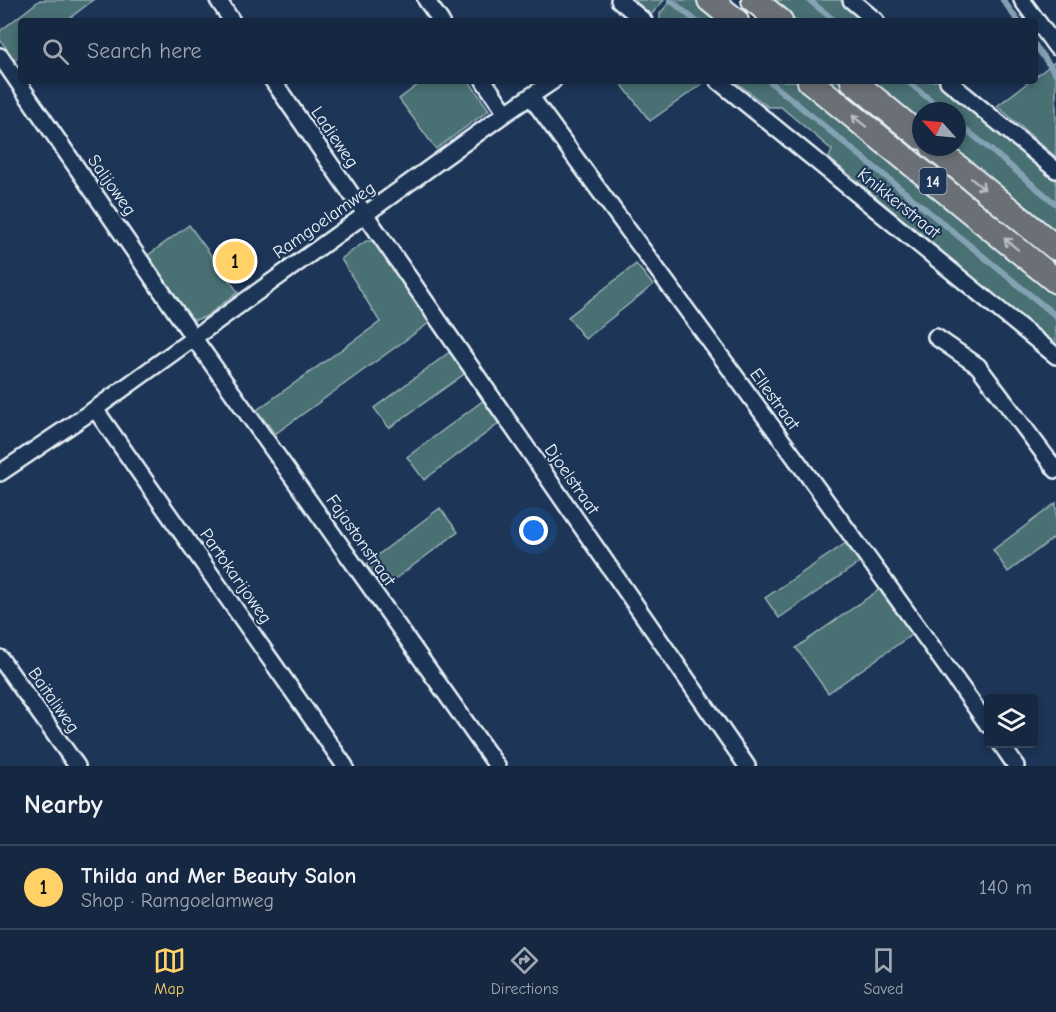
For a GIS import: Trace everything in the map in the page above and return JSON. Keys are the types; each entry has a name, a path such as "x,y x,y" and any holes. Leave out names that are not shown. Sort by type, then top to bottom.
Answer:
{"main road":[{"path":"710,0 732,18"},
{"path":"754,0 776,18"},
{"name":"14","path":"814,84 1056,281"},
{"path":"857,84 912,130"},
{"name":"14","path":"944,156 1056,248"}],"street":[{"path":"218,0 230,18"},
{"path":"426,0 439,18"},
{"path":"619,0 640,18"},
{"path":"851,0 872,18"},
{"path":"1022,0 1035,18"},
{"path":"1038,22 1056,47"},
{"name":"Salijoweg","path":"0,56 18,82"},
{"name":"Salijoweg","path":"19,84 193,337"},
{"name":"Ladieweg","path":"275,84 365,215"},
{"path":"486,84 506,113"},
{"name":"Ramgoelamweg","path":"2,468 95,409 549,84"},
{"name":"Knikkerstraat","path":"722,84 1056,356"},
{"path":"952,84 1056,170"},
{"name":"Ellestraat","path":"531,96 870,558 984,719"},
{"name":"Djoelstraat","path":"365,215 747,766"},
{"name":"Fajastonstraat","path":"193,337 497,766"},
{"path":"936,337 978,366 1056,470"},
{"name":"Partokarijoweg","path":"95,409 345,766"},
{"name":"Baitaliweg","path":"0,658 77,766"},
{"path":"1004,748 1016,766"}],"green space":[{"path":"40,0 93,0 70,18 18,18 18,58 15,60 0,40 0,31"},
{"path":"632,0 664,0 651,15"},
{"path":"672,0 700,0 721,18 660,18 660,13"},
{"path":"771,0 840,0 861,18 792,18"},
{"path":"1056,61 1056,157 997,106 1026,84 1038,84 1038,75"},
{"path":"419,84 471,84 489,110 436,149 399,99"},
{"path":"621,84 702,84 650,121"},
{"path":"739,84 802,84 1056,293 1056,346 829,158 832,150 781,107 768,107"},
{"path":"824,84 844,84 912,139 912,156 933,156 1056,256 1056,274"},
{"path":"873,84 942,84 963,102 912,102 912,116"},
{"path":"966,104 1056,179 1056,234 961,156 966,156"},
{"path":"189,225 238,292 205,317 195,320 186,315 147,256"},
{"path":"366,241 374,241 429,323 275,434 257,410 380,322 341,259"},
{"path":"636,264 653,285 585,339 568,317"},
{"path":"451,351 467,372 389,428 374,408"},
{"path":"484,400 501,422 424,480 407,457"},
{"path":"1056,503 1056,536 1008,572 993,550"},
{"path":"440,508 458,532 383,588 366,564"},
{"path":"849,541 863,560 779,618 765,598"},
{"path":"883,587 914,633 828,693 796,648"}],"waterway":[{"path":"670,0 692,18"},
{"path":"809,0 831,18"},
{"path":"1003,0 1016,18"},
{"path":"1038,49 1056,74"},
{"path":"773,84 1056,316"},
{"path":"911,84 933,102"},
{"path":"966,129 1056,204"}],"place":[{"name":"Thilda and Mer Beauty Salon","path":"235,261"}]}
